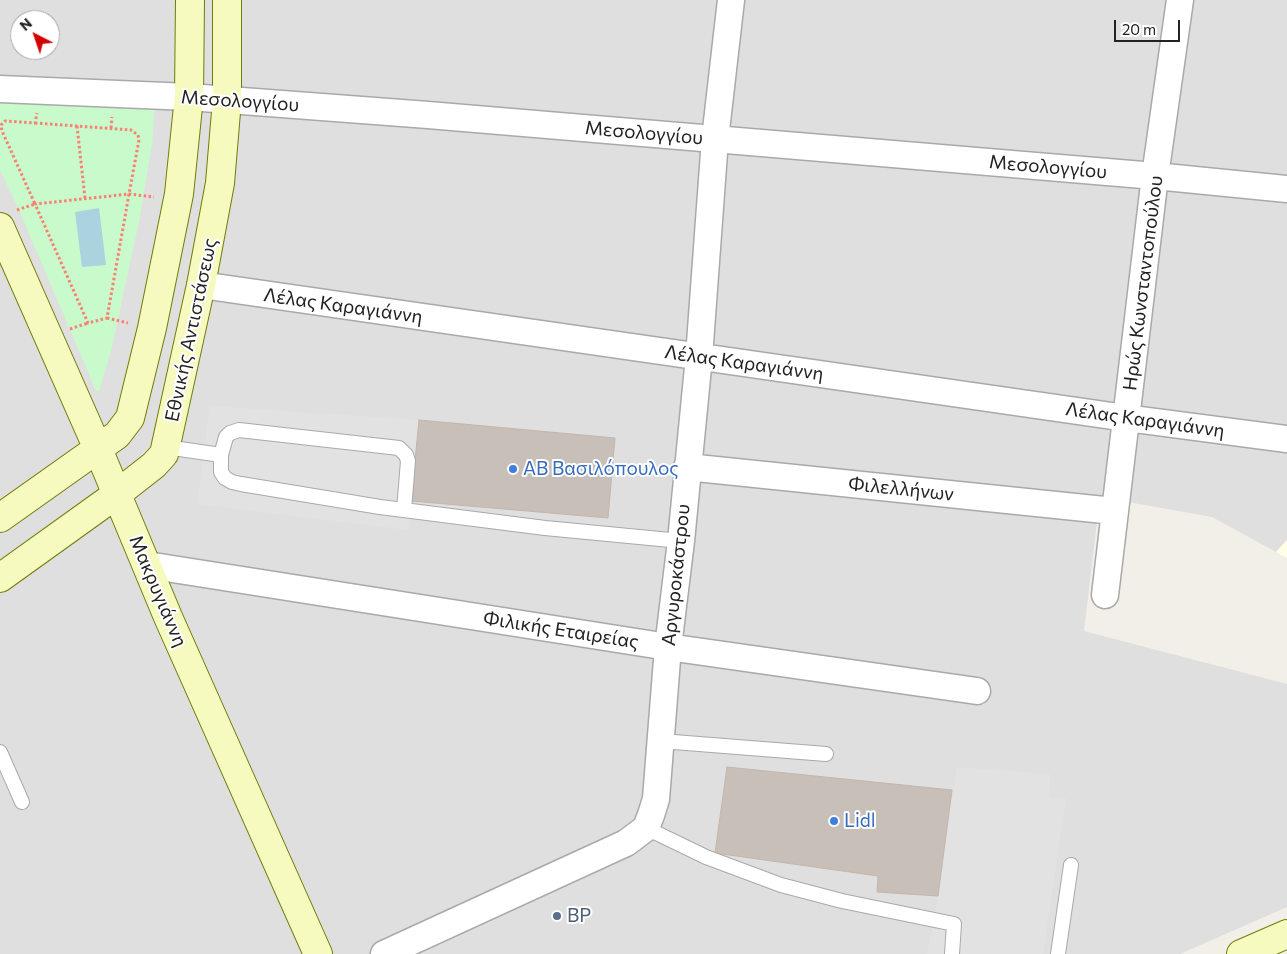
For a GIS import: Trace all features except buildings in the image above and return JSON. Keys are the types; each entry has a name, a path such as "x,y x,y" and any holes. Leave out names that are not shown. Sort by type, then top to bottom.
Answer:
{"main road":[{"name":"Εθνικής Αντιστάσεως","path":"0,518 117,435 130,418 152,328 179,194 189,97 190,0"},
{"name":"Εθνικής Αντιστάσεως","path":"0,578 117,494 160,460 166,447 201,285 220,184 227,100 227,0"},
{"name":"Μακρυγιάννη","path":"4,220 168,617 318,954"},
{"path":"1241,954 1287,934"}],"street":[{"name":"Αργυροκάστρου","path":"646,828 656,800 668,647 681,541 699,357 715,139 731,0"},
{"name":"Ηρώς Κωνσταντοπούλου","path":"1105,595 1155,176 1180,0"},
{"name":"Μεσολογγίου","path":"0,89 189,97 428,115 1155,176 1287,190"},
{"name":"Λέλας Καραγιάννη","path":"201,285 1126,418 1287,439"},
{"name":"Φιλελλήνων","path":"687,467 1114,511"},
{"name":"Φιλικής Εταιρείας","path":"147,565 668,647 977,690"},
{"path":"384,954 612,850 626,843 646,828"}],"lane":[{"path":"404,510 408,461 406,455 398,448 239,430 230,433 226,437 221,455 221,472 225,478 232,482 404,510 546,528 681,541"},
{"path":"166,447 221,455"},
{"path":"660,741 826,754"},
{"path":"0,752 22,802"},
{"path":"646,828 706,857 782,885 842,901 954,924 952,954"},
{"path":"1058,954 1071,865"}],"path":[{"path":"35,123 39,91"},
{"path":"5,121 77,126 131,130 138,135 139,140 107,318 88,323 2,132 2,125 5,121"},
{"path":"77,126 85,198"},
{"path":"4,220 35,204 129,194"}],"shaded area":[{"path":"0,0 1287,0 1287,540 1276,552 1212,517 1100,497 1084,631 1287,684 1287,907 1180,954 0,954"},
{"path":"210,406 419,420 408,530 197,504"},
{"path":"1287,540 1287,558 1276,552"},
{"path":"957,767 1050,774 1049,797 1066,798 1043,954 927,954 938,896"}],"green space":[{"path":"0,98 155,103 152,144 139,222 111,351 99,391 96,391 0,170"}],"water":[{"path":"99,208 106,265 82,267 75,212"}],"place":[{"name":"ΑΒ Βασιλόπουλος","path":"513,469"},
{"name":"Lidl","path":"834,821"},
{"name":"BP","path":"557,916"}]}
